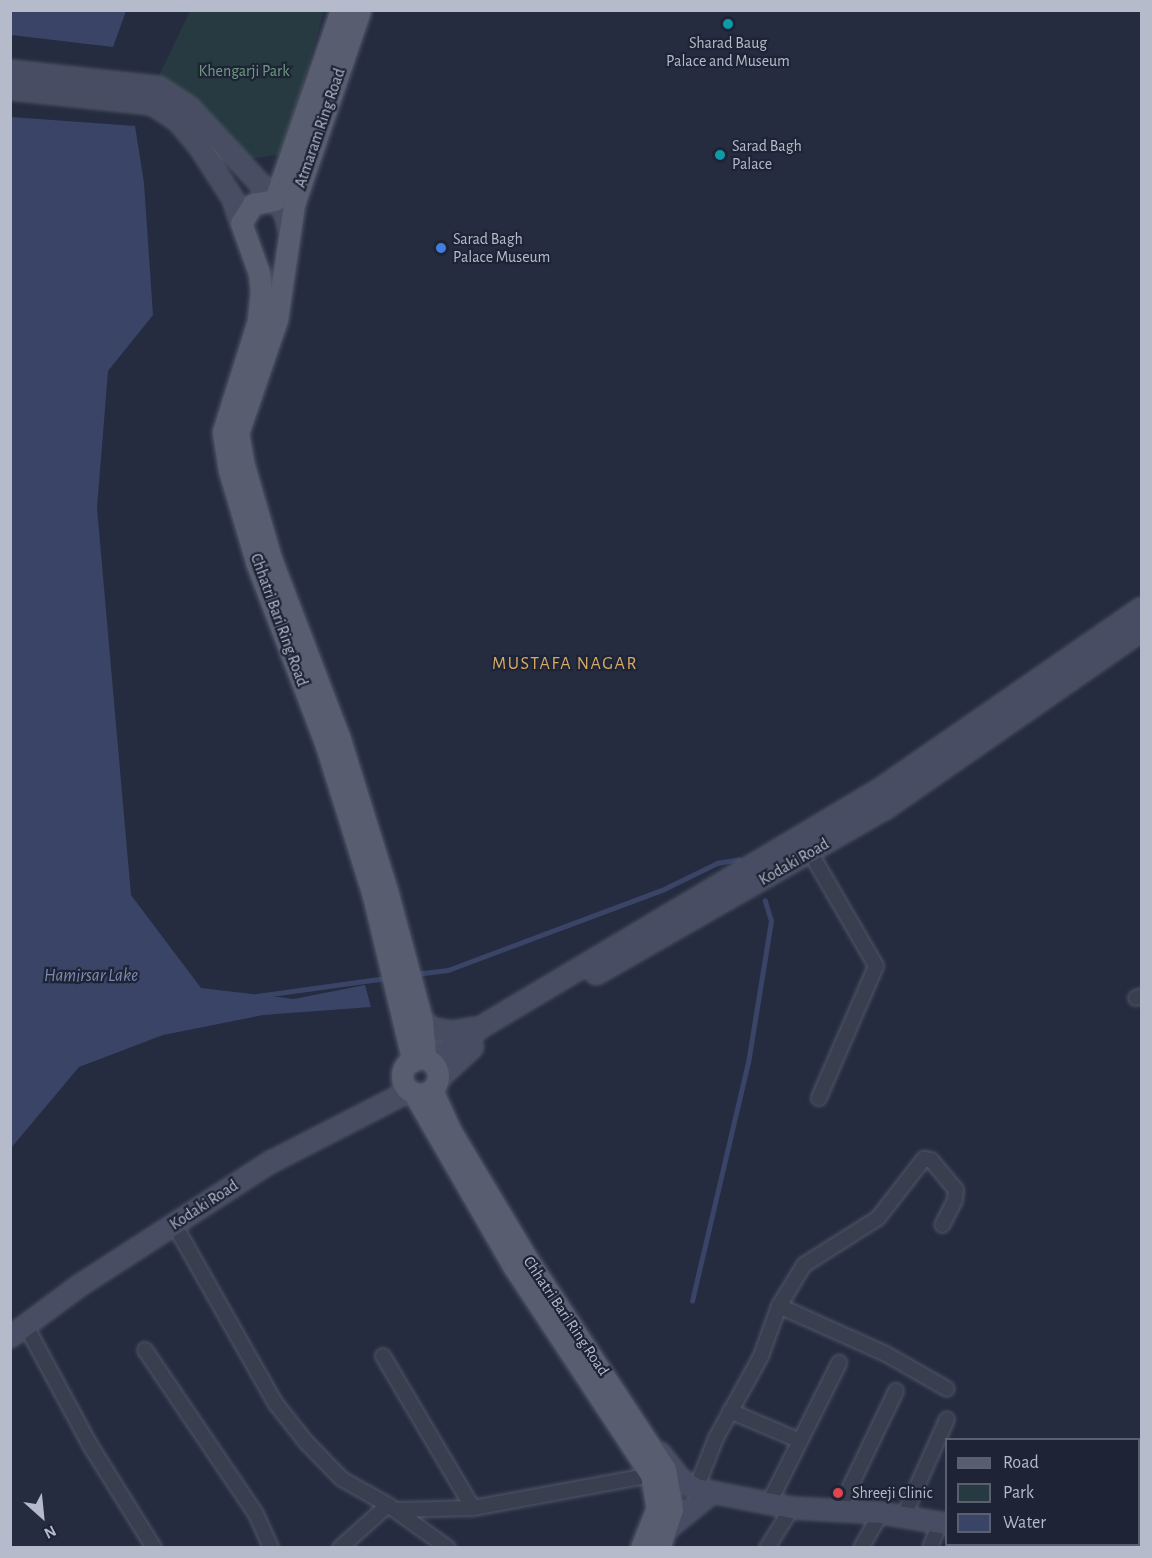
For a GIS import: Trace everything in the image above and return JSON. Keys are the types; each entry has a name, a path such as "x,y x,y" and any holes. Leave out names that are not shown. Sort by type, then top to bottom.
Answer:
{"main road":[{"name":"Atmaram Ring Road","path":"275,200 340,10"},
{"name":"Atmaram Ring Road","path":"288,239 310,152 360,10"},
{"path":"10,71 158,87 189,107 275,200 285,213 288,239"},
{"path":"10,89 152,104 177,120 201,149 233,200 241,223"},
{"path":"241,223 253,204 275,200"},
{"name":"Chhatri Bari Ring Road","path":"241,223 260,273 261,291 258,321 224,432 229,470 257,564 326,745 373,895 421,1077 514,1267 651,1475 657,1508 641,1548"},
{"name":"Chhatri Bari Ring Road","path":"288,239 277,319 238,433 244,466 271,559 340,740 422,1021 421,1077 527,1259 638,1425 665,1470 672,1509 662,1539"},
{"name":"Kodaki Road","path":"421,1077 488,1023 876,792 1142,608"},
{"name":"Kodaki Road","path":"18,1331 174,1224 271,1162 462,1054 536,1007 886,808 1142,630"},
{"name":"Kodaki Road","path":"422,1021 434,1029 452,1032 488,1023"},
{"path":"638,1425 680,1479 704,1491 792,1508 881,1513 943,1524"},
{"path":"662,1539 704,1491"}],"street":[{"path":"1120,645 1142,643"},
{"path":"810,852 876,966 819,1098"},
{"path":"704,1491 730,1411 761,1356 778,1306 804,1265 878,1218 924,1159 931,1161 956,1190 956,1200 942,1226"},
{"path":"174,1224 276,1404 342,1479 392,1508 448,1548"},
{"path":"778,1306 886,1354 947,1389"},
{"path":"18,1331 154,1548"},
{"path":"145,1350 256,1514 271,1548"},
{"path":"383,1356 473,1508"},
{"path":"769,1503 839,1363"},
{"path":"839,1510 897,1391"},
{"path":"730,1411 800,1441"},
{"path":"903,1518 947,1419"},
{"path":"340,1548 392,1508 473,1508 651,1475"},
{"path":"767,1548 792,1508"},
{"path":"861,1548 881,1513"},
{"path":"930,1548 943,1524"}],"green space":[{"name":"Khengarji Park","path":"190,11 324,11 283,154 243,160 158,78"}],"water":[{"path":"11,10 126,11 113,47 11,35"},
{"name":"Hamirsar Lake","path":"11,117 135,126 144,183 153,315 108,371 97,508 131,895 201,988 294,999 365,985 371,1007 263,1015 163,1035 79,1067 11,1148"}],"waterway":[{"path":"415,974 448,970 662,890 717,863 739,859"},
{"path":"692,1301 748,1063 771,921 765,901"},
{"path":"257,996 386,978"}],"place":[{"name":"Sharad Baug Palace and Museum","path":"728,24"},
{"name":"Sarad Bagh Palace","path":"720,155"},
{"name":"Sarad Bagh Palace Museum","path":"441,248"},
{"name":"Shreeji Clinic","path":"838,1493"}],"district":[{"name":"MUSTAFA NAGAR","path":"565,664"}]}
